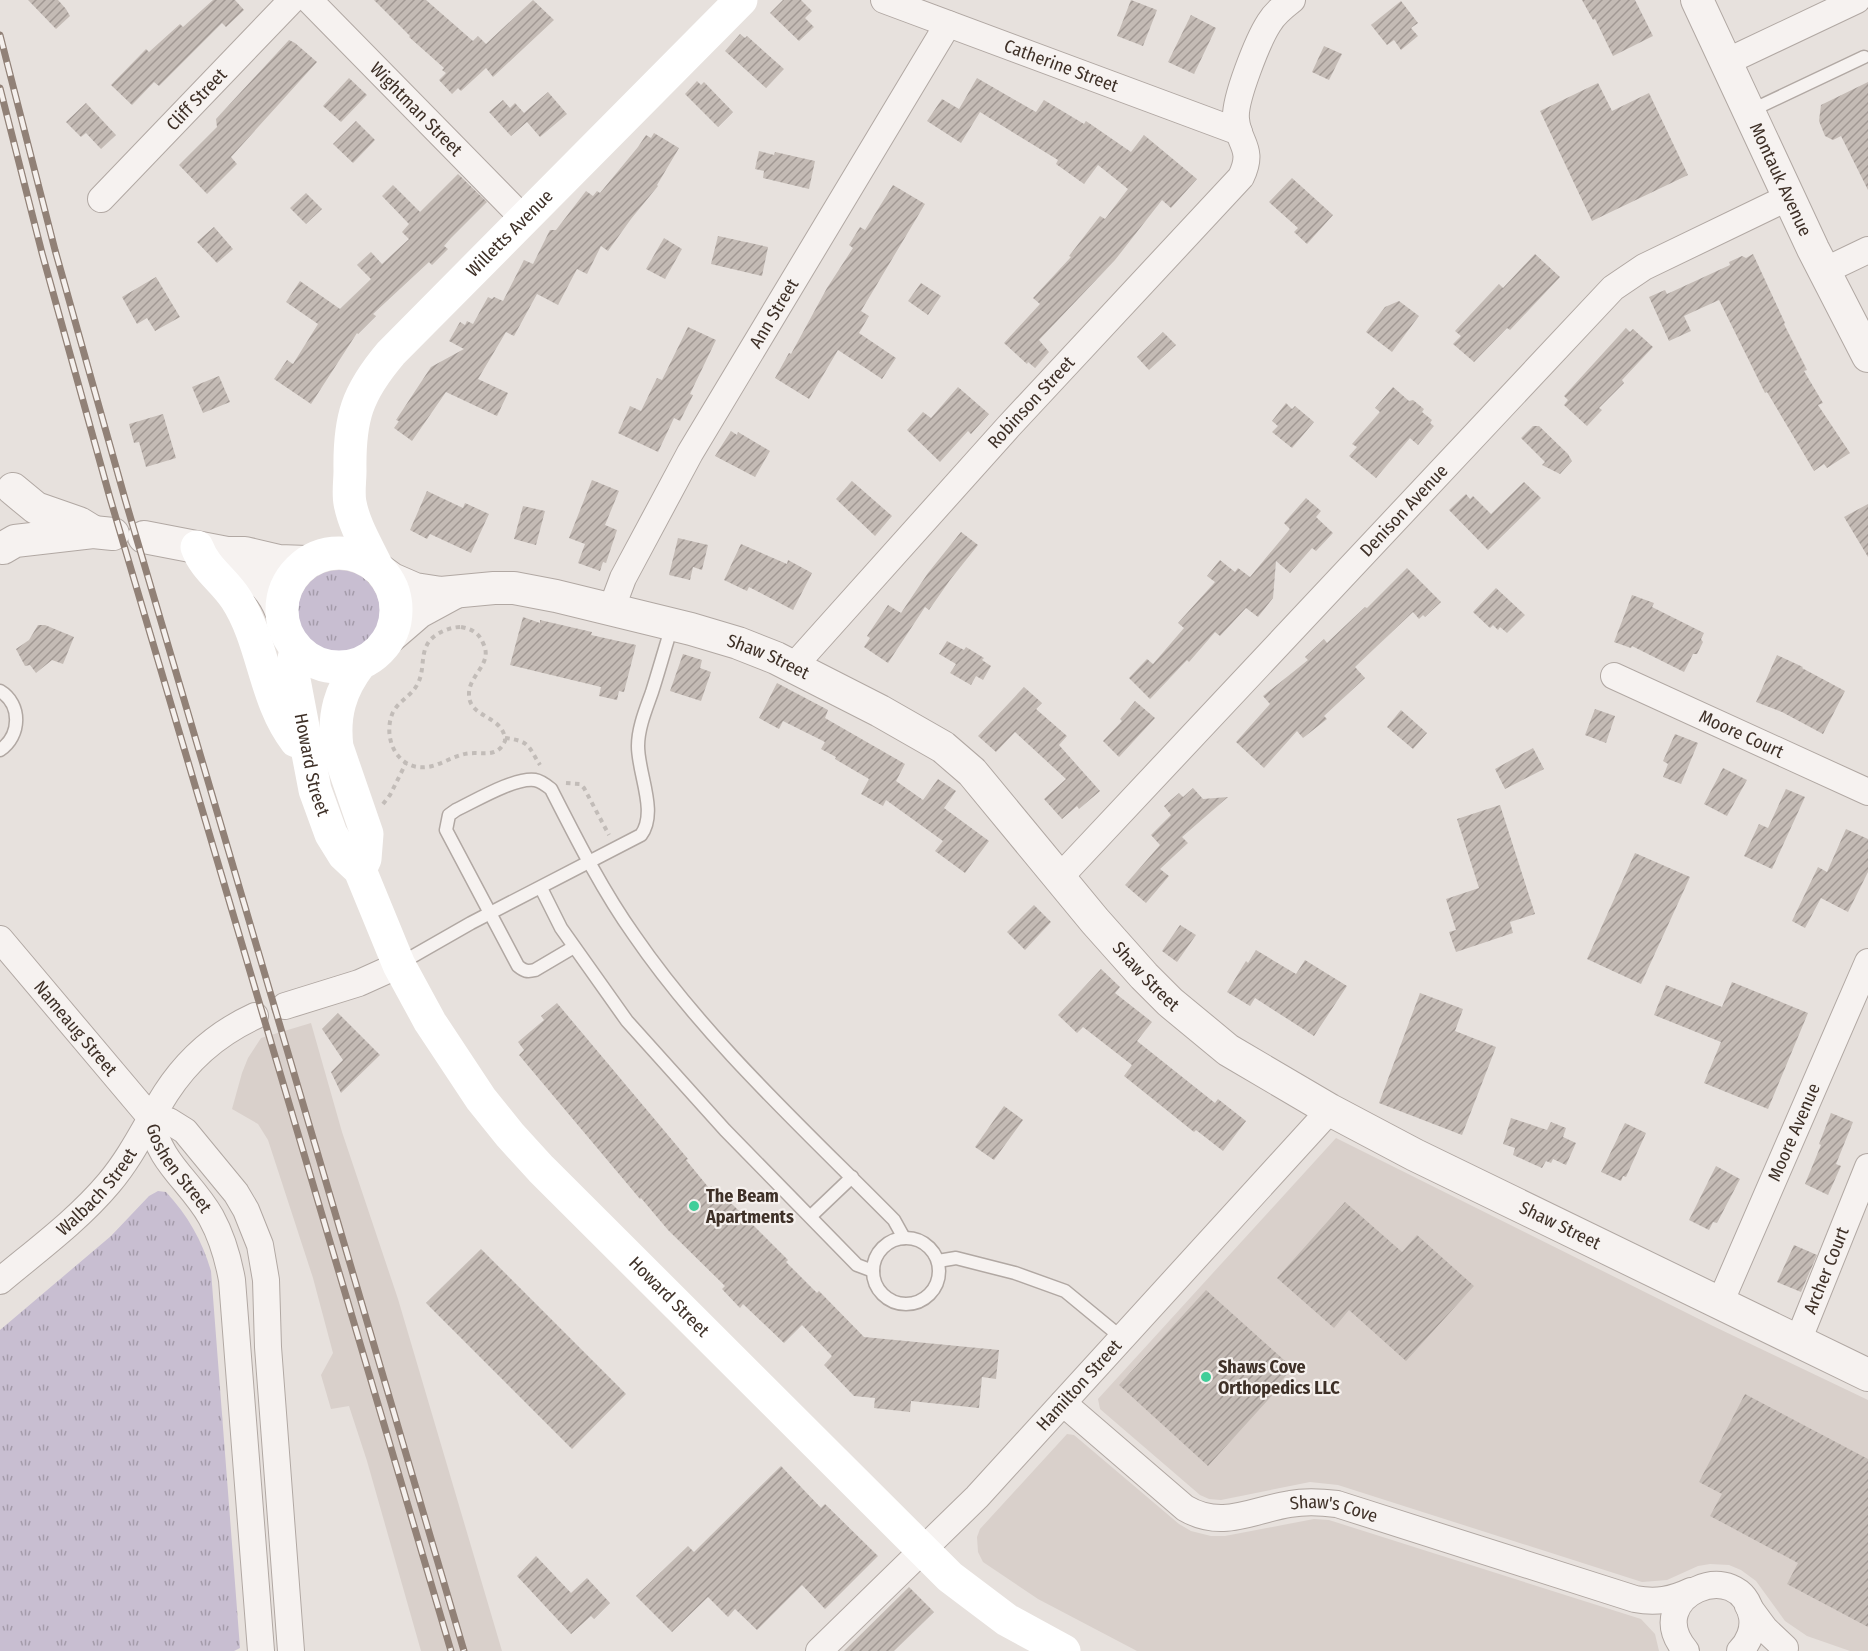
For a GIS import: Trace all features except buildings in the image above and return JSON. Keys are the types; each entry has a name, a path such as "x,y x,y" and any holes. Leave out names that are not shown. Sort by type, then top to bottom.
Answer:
{"main road":[{"name":"Willetts Avenue","path":"379,569 362,538 350,502 351,435 358,402 367,384 391,353 741,0"},
{"name":"Willetts Avenue","path":"313,559 336,533 350,502"},
{"path":"212,550 203,561 225,585 244,614 285,725 308,756"},
{"path":"345,553 359,556 379,569 392,589 396,609 395,623 390,637 382,648 360,664 346,668 333,668 306,658 296,649 288,638 281,611 287,584 295,573 313,559 345,553"},
{"name":"Howard Street","path":"296,649 292,669 308,756 315,790 331,834 344,855 360,870 399,964 429,1022 454,1061 510,1135 541,1169 950,1577 1007,1620 1064,1651"},
{"name":"Howard Street","path":"360,664 351,676 341,697 335,732 337,747 367,834 366,852 360,870"}],"street":[{"name":"Cliff Street","path":"102,199 292,0"},
{"name":"Wightman Street","path":"309,0 524,219"},
{"name":"Catherine Street","path":"884,0 1239,132"},
{"name":"Robinson Street","path":"792,667 1009,426 1241,177 1245,169 1247,154 1236,120 1238,98 1262,36 1274,16 1292,0"},
{"name":"Montauk Avenue","path":"1697,0 1824,271 1868,356"},
{"path":"1726,62 1857,0"},
{"name":"Ann Street","path":"611,610 623,578 690,453 948,24"},
{"name":"Denison Avenue","path":"1059,878 1613,288 1633,273 1789,197"},
{"path":"1824,271 1868,250"},
{"path":"1,550 15,541 103,533 36,508 6,480"},
{"path":"1,550 11,535 16,520 16,504 6,480"},
{"path":"144,537 212,550 245,553 279,561 313,559"},
{"path":"212,550 263,581 277,600 281,611"},
{"name":"Shaw Street","path":"379,569 403,585 415,589 454,593 514,588 673,625 738,643 792,667 917,731 951,753 985,787 1059,878 1144,976 1199,1027 1228,1050 1330,1110 1415,1155 1868,1375"},
{"name":"Shaw Street","path":"390,637 419,612 454,593"},
{"name":"Moore Court","path":"1614,676 1868,792"},
{"name":"Nameaug Street","path":"0,939 151,1118"},
{"name":"Moore Avenue","path":"1720,1303 1868,962"},
{"path":"285,1006 359,983 399,964"},
{"name":"Walbach Street","path":"0,1281 97,1197 121,1168 186,1066 215,1039 255,1016"},
{"name":"Hamilton Street","path":"819,1651 977,1497 1330,1110"},
{"name":"Goshen Street","path":"261,1651 232,1280 228,1258 211,1217 158,1146 151,1118 169,1121 185,1131 236,1193 246,1210 260,1245 266,1280 268,1347 291,1651"},
{"name":"Archer Court","path":"1798,1341 1868,1167"},
{"name":"Shaw's Cove","path":"1063,1403 1185,1508 1196,1514 1220,1519 1290,1504 1313,1502 1337,1504 1635,1599 1664,1601 1691,1592 1701,1586 1723,1586 1742,1597 1748,1606"},
{"path":"1682,1646 1674,1619 1677,1608 1691,1592"},
{"name":"Shaw's Cove","path":"1635,1599 1658,1614 1682,1646"},
{"path":"1748,1606 1765,1629 1790,1649"},
{"path":"1740,1651 1749,1639 1752,1628 1752,1617 1748,1606"},
{"path":"1756,1651 1790,1649"}],"lane":[{"path":"1749,111 1864,57"},
{"path":"399,964 490,913 640,836 647,827 649,813 639,762 638,744 641,724 673,625"},
{"path":"0,691 12,704 16,715 16,727 12,739 0,750"},
{"path":"574,946 535,970 523,970 518,966 446,830 448,815 520,780 533,780 551,789 590,862 633,934 671,985 741,1065 894,1220 904,1239"},
{"path":"541,888 561,928 627,1021 725,1130 858,1265 873,1271"},
{"path":"811,1216 852,1177"},
{"path":"898,1239 920,1240 929,1247 938,1261 939,1277 935,1287 919,1302 897,1303 880,1291 875,1281 873,1271 875,1260 888,1243 898,1239"},
{"path":"938,1261 956,1258 1015,1273 1065,1291 1122,1338"}],"path":[{"path":"449,628 469,628 481,638 487,654 470,688 470,700 475,709 502,729 505,736 502,747 494,753 465,753 427,767 406,763 393,748 388,737 394,711 398,703 418,685 424,651 429,640 449,628"},
{"path":"376,809 390,795 406,763"}],"shaded area":[{"path":"311,1023 342,1132 398,1299 502,1651 421,1651 349,1406 331,1409 321,1375 333,1353 313,1278 268,1140 258,1124 232,1109 248,1058 261,1038"},
{"path":"1336,1138 1713,1326 1868,1400 1868,1651 1850,1651 1807,1636 1785,1621 1756,1581 1741,1570 1729,1565 1698,1566 1667,1580 1642,1582 1338,1485 1310,1482 1221,1500 1209,1499 1200,1495 1100,1409 1098,1399"},
{"path":"1067,1434 1074,1435 1179,1524 1191,1531 1211,1536 1225,1536 1314,1519 1329,1520 1641,1619 1655,1634 1659,1651 1137,1651 1038,1599 983,1562 978,1552 977,1537 980,1529"}],"green space":[{"path":"339,570 355,574 368,582 376,595 380,611 376,627 368,640 355,648 339,652 323,648 310,640 302,627 298,611 302,595 310,582 323,574"},
{"path":"158,1191 166,1192 188,1219 199,1239 211,1271 240,1648 234,1651 0,1651 0,1330 111,1236 149,1196"}],"railway":[{"path":"0,35 55,250 125,499 464,1651"},
{"path":"0,88 42,253 110,498 451,1651"}],"place":[{"name":"The Beam Apartments","path":"694,1206"},
{"name":"Shaws Cove Orthopedics LLC","path":"1206,1377"}]}
